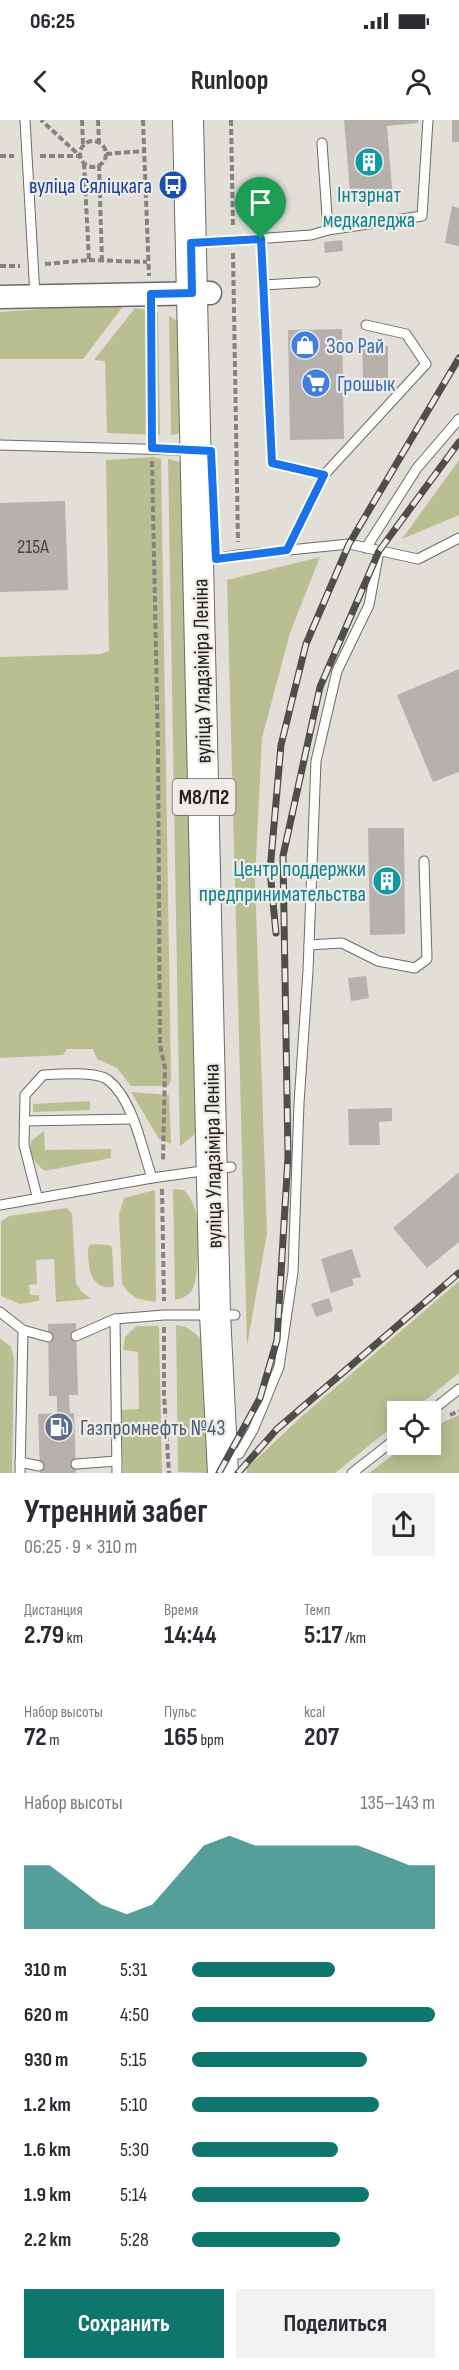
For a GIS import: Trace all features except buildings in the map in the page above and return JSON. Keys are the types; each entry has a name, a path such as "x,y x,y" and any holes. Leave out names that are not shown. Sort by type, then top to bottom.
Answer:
{"main road":[{"name":"вуліца Уладзіміра Леніна","path":"188,120 211,242"},
{"name":"вуліца Уладзіміра Леніна","path":"206,120 211,242 201,293 203,450 217,558 222,1168 225,1314 233,1467"}],"street":[{"path":"0,297 201,293"}],"lane":[{"path":"25,120 34,296"},
{"path":"211,242 311,235 328,230 422,216 428,120"},
{"path":"322,143 328,230"},
{"path":"261,239 272,463 324,475"},
{"path":"263,285 315,282"},
{"path":"287,550 324,475 426,364 406,334 366,324"},
{"path":"366,548 417,468 459,419"},
{"path":"0,445 203,450"},
{"path":"217,558 349,544 418,559 459,538"},
{"path":"233,1467 254,1430 279,1367 293,1272 316,761 337,671 369,605 380,551"},
{"path":"309,945 342,943 378,962 415,968 427,959 424,861"},
{"path":"38,1196 24,1145 25,1095 43,1075 73,1073 107,1079 126,1099 152,1178"},
{"path":"24,1121 132,1119"},
{"path":"1,1206 38,1196 222,1168"},
{"path":"0,1312 23,1330 48,1337"},
{"path":"76,1336 115,1319 225,1314"},
{"path":"115,1319 117,1473"},
{"path":"20,1473 23,1330"},
{"path":"441,1403 459,1389"},
{"path":"352,1473 387,1446"},
{"path":"76,1464 117,1461"},
{"path":"20,1462 39,1466"}],"path":[{"path":"41,120 80,156 84,163 89,260"},
{"path":"80,156 83,146 82,120"},
{"path":"84,163 91,167 105,160 104,147 99,142 98,120"},
{"path":"141,120 147,262 151,294 160,1034 165,1068 162,1177 164,1395 169,1473"},
{"path":"217,558 211,242 231,120"},
{"path":"83,146 89,142 99,142"},
{"path":"106,154 144,152"},
{"path":"0,156 80,156"},
{"path":"99,165 102,260"},
{"path":"0,266 33,266 89,260 147,262"}],"green space":[{"path":"124,305 83,359 0,359 0,312"},
{"path":"135,308 158,312 160,435 107,433 105,361 94,360"},
{"path":"169,316 182,324 183,433 171,435"},
{"path":"153,457 161,459 171,1081 168,1086 131,1086 117,1068 97,1059 93,1049 67,1049 63,1055 0,1058 0,657 100,654 109,651 106,460"},
{"path":"168,459 184,463 199,1121 194,1135 180,1146"},
{"path":"459,460 459,515 402,539"},
{"path":"320,557 290,633 262,738 255,880 267,1233 247,1346 227,580"},
{"path":"131,1092 169,1095 171,1144 159,1139"},
{"path":"90,1101 90,1110 33,1112 33,1104"},
{"path":"44,1131 45,1150 111,1149 111,1158 45,1171 33,1158 31,1150 31,1141"},
{"path":"173,1189 184,1190 192,1202 198,1237 193,1288 186,1296 175,1300"},
{"path":"155,1190 156,1302 136,1297 128,1292 122,1283 119,1214 124,1198"},
{"path":"67,1208 72,1214 76,1283 81,1291 91,1299 56,1302 54,1259 36,1260 37,1284 29,1285 30,1295 39,1295 39,1301 20,1304 1,1296 1,1222 9,1216"},
{"path":"95,1244 112,1247 113,1287 99,1285 92,1275 88,1248"},
{"path":"459,1281 459,1373 424,1401 387,1401 387,1431 335,1473 247,1473 247,1468 300,1418"},
{"path":"176,1325 186,1327 202,1339 217,1452 207,1473 178,1472"},
{"path":"136,1326 159,1326 162,1473 123,1473 121,1410 139,1409 138,1352 123,1350 125,1337"},
{"path":"0,1338 11,1347 14,1358 12,1473 0,1473"},
{"path":"459,1415 459,1473 369,1473 393,1455 441,1455 441,1423"}],"railway":[{"path":"276,933 270,871 281,745 306,644 349,544 459,358"},
{"path":"219,1473 260,1398 277,1340 288,1157 283,856 320,687 379,551 459,442"},
{"path":"238,1473 277,1429 459,1273"}],"place":[{"name":"Інтэрнат медкаледжа","path":"369,162"},
{"name":"вуліца Сяліцкага","path":"173,185"},
{"name":"Зоо Рай","path":"305,345"},
{"name":"Грошык","path":"316,383"},
{"name":"Центр поддержки предпринимательства","path":"387,881"},
{"name":"Газпромнефть №43","path":"59,1427"}],"route":[{"path":"261,239 272,463 324,475 287,550 216,559 211,451 152,448 151,294 192,293 191,243 261,239"}]}
